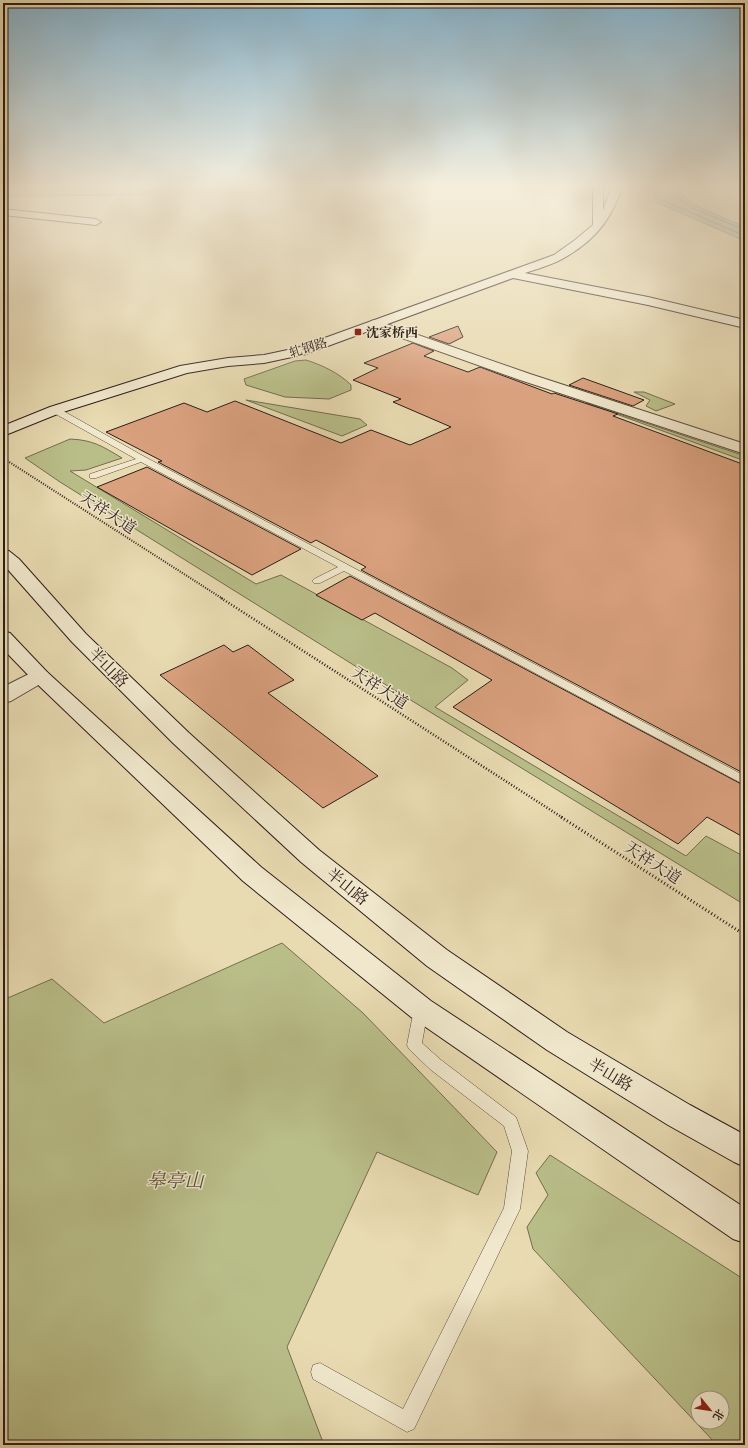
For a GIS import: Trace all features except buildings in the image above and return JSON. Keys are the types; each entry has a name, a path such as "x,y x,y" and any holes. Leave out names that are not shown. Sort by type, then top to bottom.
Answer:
{"street":[{"name":"轧钢路","path":"3,430 55,410 185,369 228,362 264,359 301,350 558,257 565,253"},
{"path":"517,271 745,319"},
{"path":"517,271 745,324"},
{"path":"375,324 525,377 745,449"},
{"name":"半山路","path":"3,555 12,563 79,638 181,738 310,856 438,958 557,1041 679,1115 745,1152"},
{"path":"3,637 40,676 252,874 421,1009 745,1227"},
{"path":"3,696 40,676"}],"lane":[{"path":"55,410 142,459 745,781"},
{"path":"93,476 142,459"},
{"path":"317,581 345,567"},
{"path":"320,1372 407,1422 512,1209 520,1151 510,1122 436,1065 414,1045 421,1009"}],"path":[{"name":"天祥大道","path":"3,458 745,935"}],"green space":[{"path":"306,360 336,373 351,385 351,390 329,399 285,397 246,385 244,379 295,361"},
{"path":"634,392 644,392 675,404 656,411 646,406 650,400"},
{"path":"246,400 360,419 367,425 342,436"},
{"path":"586,403 745,456 745,461"},
{"path":"70,439 97,444 122,458 86,470 70,471 256,584 281,575 452,668 468,680 435,707 686,856 706,836 745,857 745,905 360,669 60,482 25,458"},
{"name":"皋亭山","path":"282,943 363,1013 497,1152 478,1195 377,1152 287,1347 324,1445 3,1445 3,1000 52,979 104,1023"},
{"path":"550,1155 745,1280 745,1445 717,1445 703,1430 730,1430 730,1390 690,1390 690,1416 533,1249 527,1227 548,1195 536,1173"}],"place":[{"name":"沈家桥西","path":"358,332"}]}
